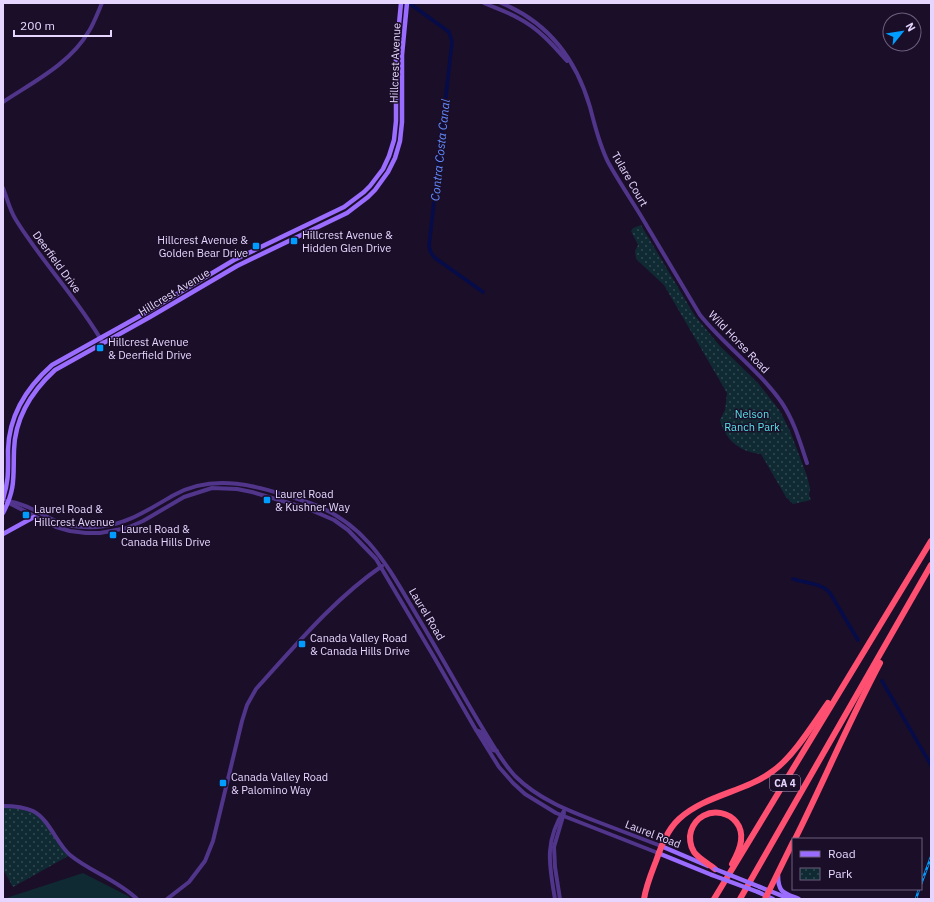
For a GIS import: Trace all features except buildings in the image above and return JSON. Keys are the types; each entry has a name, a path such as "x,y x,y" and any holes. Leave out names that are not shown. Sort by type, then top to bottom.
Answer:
{"highway":[{"name":"CA 4","path":"714,899 931,541"},
{"name":"CA 4","path":"740,899 857,701 931,565"},
{"path":"644,899 648,881 661,846 678,820 707,802 766,776 775,770 786,760 845,681"},
{"path":"795,838 817,794 857,701"},
{"path":"714,872 697,856 691,846 690,834 694,823 702,816 712,812 723,813 729,816 734,820 741,834 739,849 727,872 724,884"},
{"path":"767,895 792,844"}],"main road":[{"name":"Hillcrest Avenue","path":"3,500 9,472 8,450 10,428 22,399 33,383 52,365 147,312 234,260 344,207 370,186 383,169 394,140 396,121 396,55 401,3"},
{"name":"Hillcrest Avenue","path":"3,513 13,486 15,473 14,451 16,429 27,402 43,380 55,370 237,266 347,213 375,190 388,172 395,158 400,141 402,122 402,55 406,4"},
{"path":"3,534 34,517"},
{"name":"Laurel Road","path":"661,846 714,872"},
{"name":"Laurel Road","path":"658,853 714,872 759,890 773,899"},
{"path":"778,872 778,885 781,891 799,899"},
{"name":"Laurel Road","path":"767,895 790,899"}],"street":[{"path":"3,102 46,74 70,55 89,32 102,3"},
{"path":"484,3 518,18 533,28 573,67"},
{"path":"501,3 530,17 549,34 563,50 573,67"},
{"name":"Tulare Court","path":"573,67 590,106 595,129 608,161 641,215"},
{"name":"Deerfield Drive","path":"3,188 15,218 73,299 88,317 103,343"},
{"name":"Wild Horse Road","path":"641,215 700,315 713,331 761,378 782,404 796,430 807,463"},
{"name":"Laurel Road","path":"8,502 16,502 58,522 86,528 126,522 182,491 211,483 237,483 253,486 325,509 351,525 380,555 497,752 506,764 528,787 547,800 565,809 661,846"},
{"name":"Laurel Road","path":"3,500 56,527 86,533 100,533 127,528 143,521 184,497 212,488 237,489 306,508 334,520 360,541 376,559 476,730 499,767 513,783 525,794 545,807 658,853"},
{"path":"167,899 189,882 205,861 213,841 242,721 247,705 256,689 291,650 338,602 357,585 386,564"},
{"path":"476,730 481,732 493,750 497,752"},
{"path":"3,806 19,807 34,812 43,820 70,855 126,889 137,899"},
{"path":"555,899 549,859 550,845 554,830 565,809"},
{"path":"560,899 554,867 554,847 562,815"}],"green space":[{"name":"Nelson Ranch Park","path":"641,225 695,316 720,346 758,383 780,411 790,431 807,476 811,500 793,504 786,497 761,454 746,451 734,444 722,427 720,420 725,410 727,393 664,285 636,259 635,251 638,245 631,231 633,228"},
{"path":"3,806 34,812 43,820 70,855 13,887 3,869"},
{"path":"83,873 128,896 131,899 3,899"}],"waterway":[{"name":"Contra Costa Canal","path":"409,3 449,32 452,42 429,246 431,253 435,258 483,292"},
{"name":"Contra Costa Canal","path":"793,579 818,585 830,593 858,640"},
{"name":"Contra Costa Canal","path":"882,681 931,765"}],"railway":[{"path":"922,881 931,857"},
{"path":"916,899 919,890"}],"place":[{"name":"Hillcrest Avenue & Hidden Glen Drive","path":"294,241"},
{"name":"Hillcrest Avenue & Golden Bear Drive","path":"256,246"},
{"name":"Hillcrest Avenue & Deerfield Drive","path":"100,348"},
{"name":"Laurel Road & Kushner Way","path":"267,500"},
{"name":"Laurel Road & Hillcrest Avenue","path":"26,515"},
{"name":"Laurel Road & Canada Hills Drive","path":"113,535"},
{"name":"Canada Valley Road & Canada Hills Drive","path":"302,644"},
{"name":"Canada Valley Road & Palomino Way","path":"223,783"}]}
